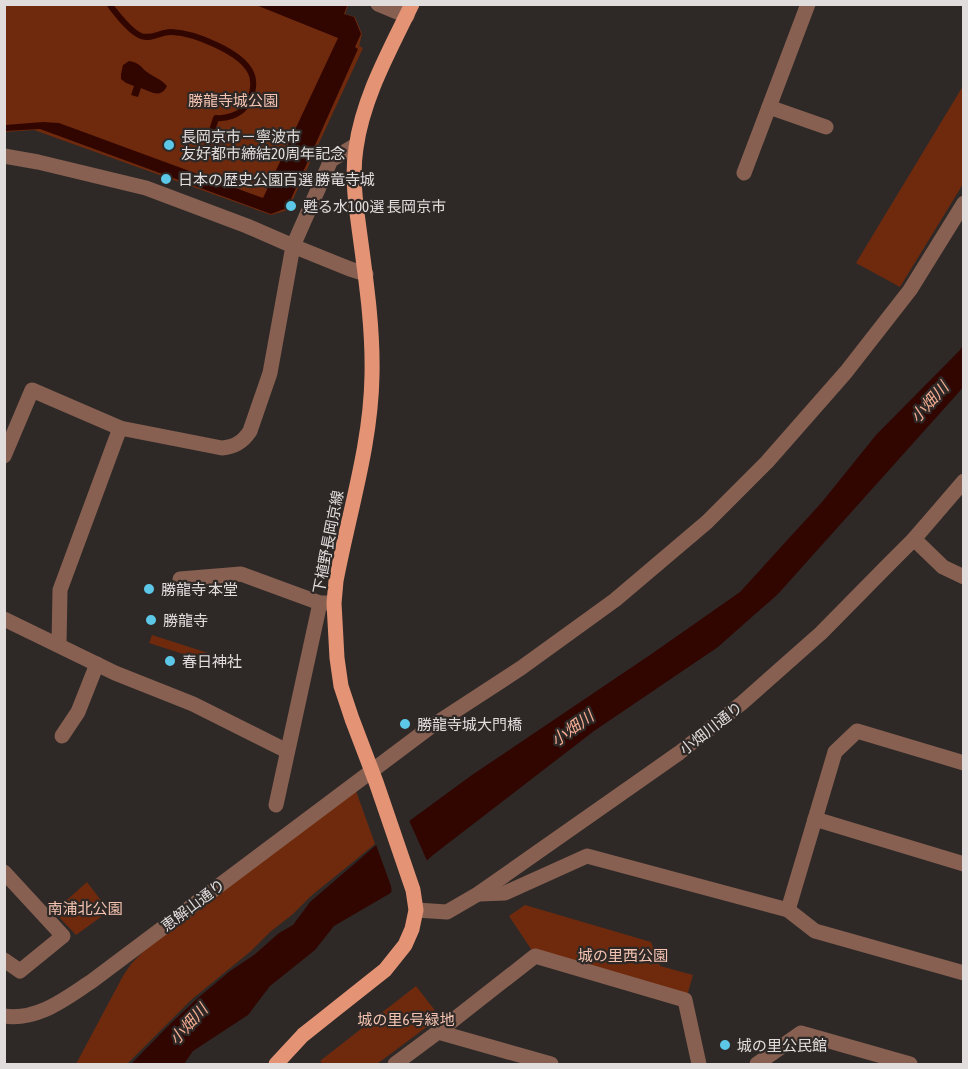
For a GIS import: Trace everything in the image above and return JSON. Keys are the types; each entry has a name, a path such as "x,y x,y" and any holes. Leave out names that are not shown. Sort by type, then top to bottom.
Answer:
{"main road":[{"name":"下植野長岡京線","path":"276,1065 303,1035 385,970 405,945 412,929 416,910 413,890 341,686 327,603 336,581 366,444 371,401 373,359 369,297 355,183 356,145 365,109 410,10"}],"street":[{"path":"378,4 410,10"},
{"path":"744,173 808,4"},
{"path":"769,107 826,127"},
{"path":"4,456 32,390 120,428 222,448 235,446 245,438 254,421 270,373 293,246 331,160 356,145"},
{"path":"4,156 146,188 366,274"},
{"name":"恵解山通り","path":"4,1016 16,1018 46,1010 92,981 311,816 374,777 429,728 521,668 615,600 707,522 767,462 846,372 910,290 963,203"},
{"path":"59,645 60,590 120,428"},
{"name":"小畑川通り","path":"416,910 447,912 478,894 679,753 742,703 820,633 914,539 962,486"},
{"path":"914,539 943,567 963,577"},
{"path":"180,579 240,574 327,603 287,751 276,805"},
{"path":"4,619 130,680 194,704 287,751"},
{"path":"62,736 87,694 97,664"},
{"path":"788,910 836,752 857,731 963,763"},
{"path":"815,819 963,864"},
{"path":"478,894 505,893 587,856 788,910 815,930 963,974"},
{"path":"4,872 63,936 20,970 4,960"},
{"path":"395,1065 535,956 685,1000 699,1065"},
{"path":"438,1032 551,1065"},
{"path":"757,1065 801,1033 910,1065"}],"green space":[{"name":"勝龍寺城公園","path":"4,5 344,5 348,6 345,14 355,17 362,34 359,46 363,48 288,210 271,215 34,130 5,132"},
{"path":"963,86 963,184 900,287 856,263"},
{"path":"152,635 211,654 208,662 149,643"},
{"path":"356,791 375,844 191,1000 127,1064 76,1064 123,976 131,964 156,939"},
{"name":"南浦北公園","path":"87,882 109,911 76,935 60,918 59,907"},
{"name":"城の里西公園","path":"525,905 651,942 660,966 693,975 687,996 531,949 509,916"},
{"name":"城の里6号緑地","path":"416,986 440,1017 377,1064 323,1064 320,1061"}],"water":[{"path":"256,5 347,6 344,14 354,17 361,34 355,47 358,49 287,208 271,214 40,129 5,131 5,125 59,123 263,198 338,38"},
{"path":"129,61 139,65 163,82 167,86 165,90 156,93 141,88 138,97 131,95 134,86 121,79 123,65"},
{"name":"小畑川","path":"963,345 963,387 959,392 778,594 718,647 594,731 433,855 389,894 334,926 315,950 270,986 248,1015 193,1051 184,1064 131,1064 199,997 279,933 293,925 310,902 375,846 472,775 740,592 822,502 876,435"}],"pier":[{"path":"408,818 428,863 392,896 391,886 375,842"}],"waterway":[{"path":"109,4 128,27 141,36 149,37 172,32 192,36 228,51 246,65 251,73 253,86 247,104 236,114 216,118 205,153"}],"place":[{"name":"長岡京市－寧波市 友好都市締結20周年記念","path":"169,145"},
{"name":"日本の歴史公園百選 勝竜寺城","path":"166,179"},
{"name":"甦る水100選 長岡京市","path":"291,206"},
{"name":"勝龍寺 本堂","path":"149,589"},
{"name":"勝龍寺","path":"151,620"},
{"name":"春日神社","path":"170,661"},
{"name":"勝龍寺城大門橋","path":"405,724"},
{"name":"城の里公民館","path":"725,1045"}]}
